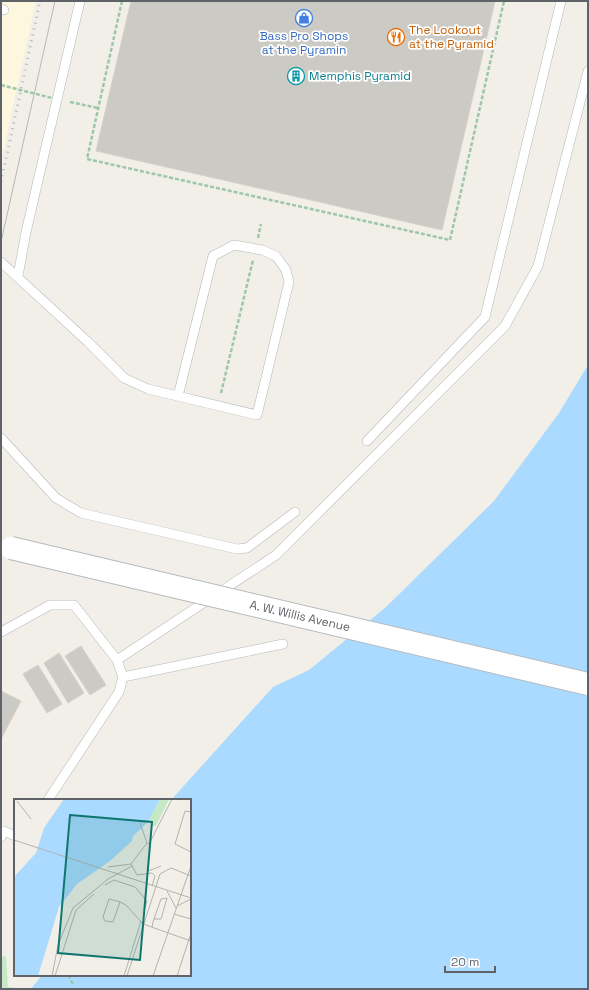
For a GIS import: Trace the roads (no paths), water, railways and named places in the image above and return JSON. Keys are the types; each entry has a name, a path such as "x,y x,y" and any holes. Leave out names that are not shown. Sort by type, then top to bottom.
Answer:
{"main road":[{"name":"A. W. Willis Avenue","path":"11,548 588,684"}],"lane":[{"path":"18,276 54,99 80,1"},
{"path":"367,441 485,317 562,1"},
{"path":"117,660 276,555 505,326 538,266 588,71"},
{"path":"1,262 18,276 88,342 124,378 148,389 257,415 289,282 286,270 276,256 256,249 234,245 213,256 178,396"},
{"path":"1,438 56,498 81,513 237,549 247,548 295,512"},
{"path":"1,632 50,605 74,605 117,660 123,677 119,692 49,799"},
{"path":"123,677 283,644"},
{"path":"1,837 4,831 14,836"}],"water":[{"path":"588,365 588,989 31,989 41,976 191,976 191,799 172,799 273,687 309,670 386,607 494,501 559,413"}],"tram line":[{"path":"1,242 55,1"}],"railway":[{"path":"1,182 40,1"}],"place":[{"name":"Bass Pro Shops at the Pyramin","path":"304,18"},
{"name":"The Lookout at the Pyramid","path":"396,37"},
{"name":"Memphis Pyramid","path":"296,76"}]}
